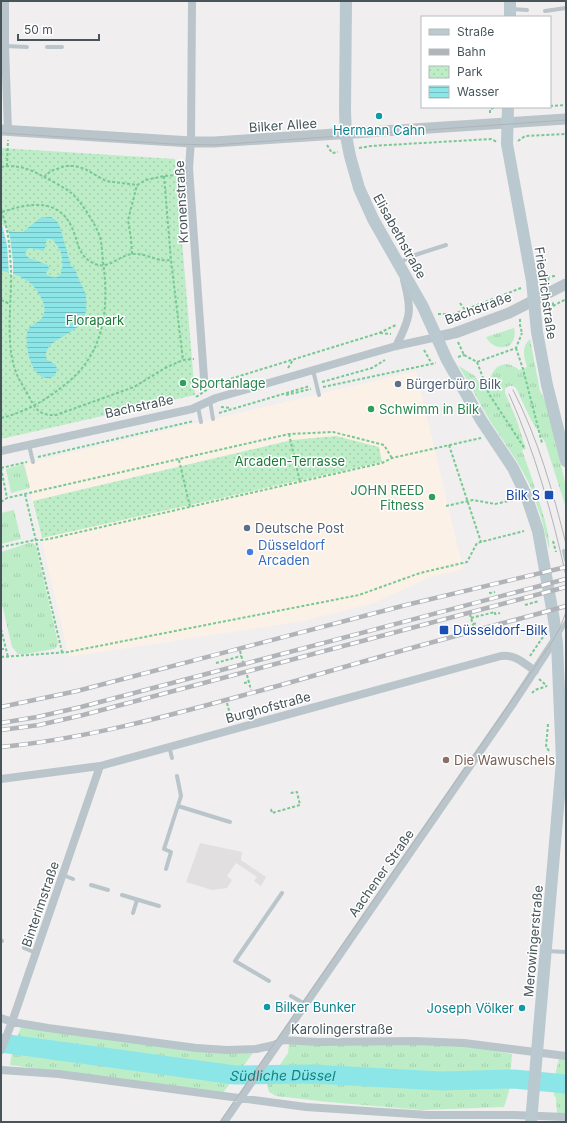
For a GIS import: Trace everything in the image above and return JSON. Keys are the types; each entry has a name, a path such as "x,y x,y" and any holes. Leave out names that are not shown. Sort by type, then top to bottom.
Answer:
{"main road":[{"name":"Elisabethstraße","path":"346,1 345,111 348,150 365,203 423,307 437,337"},
{"name":"Friedrichstraße","path":"508,108 507,144 532,281 537,332 547,385 565,456"},
{"path":"437,337 447,360 489,433 513,468 529,501 538,531 550,598 560,621"},
{"name":"Merowingerstraße","path":"531,1119 562,762 557,638 560,621"},
{"name":"Merowingerstraße","path":"562,762 566,746"}],"street":[{"path":"5,1 5,131"},
{"name":"Kronenstraße","path":"192,1 190,176 204,378"},
{"name":"Bilker Allee","path":"5,131 191,142 236,142 508,125 566,119"},
{"path":"396,346 405,328 410,307 399,263"},
{"name":"Bachstraße","path":"1,451 198,407 209,397 258,386 396,346 455,333 509,313 566,284"},
{"name":"Aachener Straße","path":"224,1122 278,1042 536,674 557,638"},
{"name":"Burghofstraße","path":"1,779 100,766 501,656 516,657 536,674"},
{"name":"Binterimstraße","path":"1,1050 100,766"},
{"name":"Karolingerstraße","path":"1,1018 12,1022 196,1048 228,1050 256,1049 283,1040 318,1042 414,1041 464,1043 566,1056"},
{"path":"1,1070 59,1074 239,1099 354,1111 531,1119 566,1117"}],"lane":[{"path":"545,11 566,8"},
{"path":"510,9 526,10"},
{"path":"5,46 27,46"},
{"path":"47,47 62,47"},
{"path":"399,263 412,256 446,245"},
{"path":"314,370 319,395"},
{"path":"209,397 213,417"},
{"path":"198,407 201,420"},
{"path":"29,445 33,461"},
{"path":"564,550 566,560"},
{"path":"169,746 172,758"},
{"path":"166,868 171,852 164,849 181,796 177,776"},
{"path":"178,806 230,822"},
{"path":"63,875 73,879"},
{"path":"91,885 108,890"},
{"path":"269,981 235,961 282,893"},
{"path":"122,895 159,906"},
{"path":"133,913 137,900"},
{"path":"24,948 36,953"},
{"path":"546,951 566,952"},
{"path":"291,996 305,1004"}],"path":[{"path":"551,106 566,105"},
{"path":"490,113 490,109 493,108"},
{"path":"5,131 7,166"},
{"path":"491,134 492,139"},
{"path":"515,142 525,136 566,134"},
{"path":"321,136 332,153 371,146 492,139 500,145"},
{"path":"433,138 434,142"},
{"path":"44,177 65,166 75,166 85,169 106,181 137,185 146,180 164,176 190,176"},
{"path":"1,167 22,167 44,177 71,192 87,212 100,237 104,266 105,310 103,325 97,344 82,368 50,396 34,406 1,418"},
{"path":"164,176 171,260 183,360"},
{"path":"132,254 128,220 137,185"},
{"path":"171,260 163,261 143,254 132,254 104,266 97,265 83,257 67,218 56,209 47,205 26,205 1,211 10,260 10,338 13,361 18,376 34,406 43,414 56,415 134,387 165,368 183,360 192,359"},
{"name":"Friedrichstraße","path":"542,264 543,272 550,282"},
{"name":"Bachstraße","path":"437,314 454,314 516,291 522,288 524,284"},
{"path":"1,300 10,304"},
{"name":"Friedrichstraße","path":"551,320 550,315 553,306 566,300"},
{"path":"460,303 465,310"},
{"path":"445,314 450,319"},
{"name":"Bachstraße","path":"192,398 206,388 217,383 379,333 397,323"},
{"path":"520,325 522,333 516,348 523,368 542,443"},
{"name":"Bachstraße","path":"379,333 393,334"},
{"path":"477,362 516,348"},
{"path":"426,355 432,364"},
{"path":"464,355 477,362 489,394 525,449"},
{"path":"289,367 294,359"},
{"path":"213,417 232,408 317,386 372,368 385,360"},
{"path":"317,386 439,362"},
{"path":"206,388 209,397"},
{"path":"218,406 232,408"},
{"name":"Bachstraße","path":"1,468 33,461 40,456 201,420"},
{"path":"1,501 7,498 289,434 332,432 384,445 392,458"},
{"path":"1,547 42,540 382,464 392,458 480,438 489,433"},
{"path":"289,434 300,482"},
{"path":"449,445 481,542"},
{"path":"179,459 190,507"},
{"path":"1,468 7,498"},
{"path":"25,494 62,653"},
{"path":"446,506 473,500 495,504 513,500"},
{"path":"1,657 62,653 359,595 420,573 467,562 477,544 524,531"},
{"path":"553,541 556,552"},
{"path":"490,592 494,592"},
{"path":"525,605 550,598"},
{"path":"471,618 495,612 495,614 500,613"},
{"path":"470,614 474,630"},
{"path":"529,657 560,621"},
{"path":"473,624 478,623"},
{"path":"1,629 8,657"},
{"path":"1,649 6,649"},
{"path":"240,651 243,662"},
{"path":"216,663 241,656"},
{"path":"529,696 535,690 547,686 536,674"},
{"path":"247,675 251,690"},
{"path":"244,683 249,682"},
{"path":"227,704 234,729"},
{"path":"271,809 272,813 300,805 297,792 290,793"}],"shaded area":[{"path":"416,371 463,569 428,578 374,603 303,621 69,657 24,464"},
{"path":"200,843 242,852 241,860 266,877 261,886 254,881 257,877 236,863 227,876 232,880 227,888 212,890 186,882"}],"green space":[{"name":"Florapark","path":"1,148 175,159 195,395 1,439"},
{"path":"514,328 514,338 509,346 502,347 493,345 486,337"},
{"path":"530,339 540,391 547,404 566,487 566,508 545,442 531,420 516,388 509,386 505,389 505,393 516,418 526,449 522,450 544,516 549,549 541,517 530,485 518,463 490,421 459,366 475,376 482,388 489,384 492,373 499,366 509,364 519,370 527,367 524,349 525,345"},
{"name":"Arcaden-Terrasse","path":"336,436 379,447 382,462 42,538 33,501 292,440"},
{"path":"24,464 30,488 11,493 6,469"},
{"path":"14,510 21,539 1,544 1,513"},
{"path":"33,543 36,546 58,643 57,647 54,649 18,654 12,647 1,600 1,552"},
{"path":"22,1025 250,1050 253,1053 222,1094 10,1065 13,1046"},
{"path":"289,1044 464,1045 512,1054 509,1091 504,1107 422,1110 276,1096 269,1092 267,1084 288,1053"},
{"path":"559,1059 566,1059 566,1114 557,1114 556,1098 554,1095 555,1075"}],"water":[{"path":"51,217 57,221 71,266 76,270 77,276 83,287 86,302 85,315 82,322 70,333 56,341 47,351 46,359 56,365 57,370 55,376 47,378 41,376 36,371 27,348 28,330 43,316 43,301 29,282 19,276 1,271 1,227 14,232 23,232 40,218","holes":["47,239 52,239 60,250 62,260 62,270 57,277 47,275 46,273 49,269 48,265 29,258 25,254 27,249 30,248 44,251"]}],"pier":[{"path":"2,225 7,227 10,237 13,275 9,274 7,245"}],"waterway":[{"name":"Südliche Düssel","path":"1,1043 235,1075 312,1074 442,1081 514,1079 566,1084"}],"tram line":[{"path":"1,133 173,144 214,145 566,120"},
{"path":"513,390 537,446 556,505 566,544"},
{"path":"509,394 535,460 555,529 566,576"},
{"path":"220,1122 550,645 560,628 566,612"}],"railway":[{"path":"1,707 77,691 406,605 566,567"},
{"path":"1,723 81,707 566,579"},
{"path":"1,730 39,725 83,715 566,587"},
{"path":"1,747 72,737 142,722 566,606"}],"place":[{"name":"Hermann Cahn","path":"379,116"},
{"name":"Sportanlage","path":"183,383"},
{"name":"Bürgerbüro Bilk","path":"398,384"},
{"name":"Schwimm in Bilk","path":"371,409"},
{"name":"Bilk S","path":"549,495"},
{"name":"JOHN REED Fitness","path":"432,497"},
{"name":"Deutsche Post","path":"247,528"},
{"name":"Düsseldorf Arcaden","path":"250,552"},
{"name":"Düsseldorf-Bilk","path":"444,630"},
{"name":"Die Wawuschels","path":"446,760"},
{"name":"Bilker Bunker","path":"267,1007"},
{"name":"Joseph Völker","path":"522,1008"}]}
